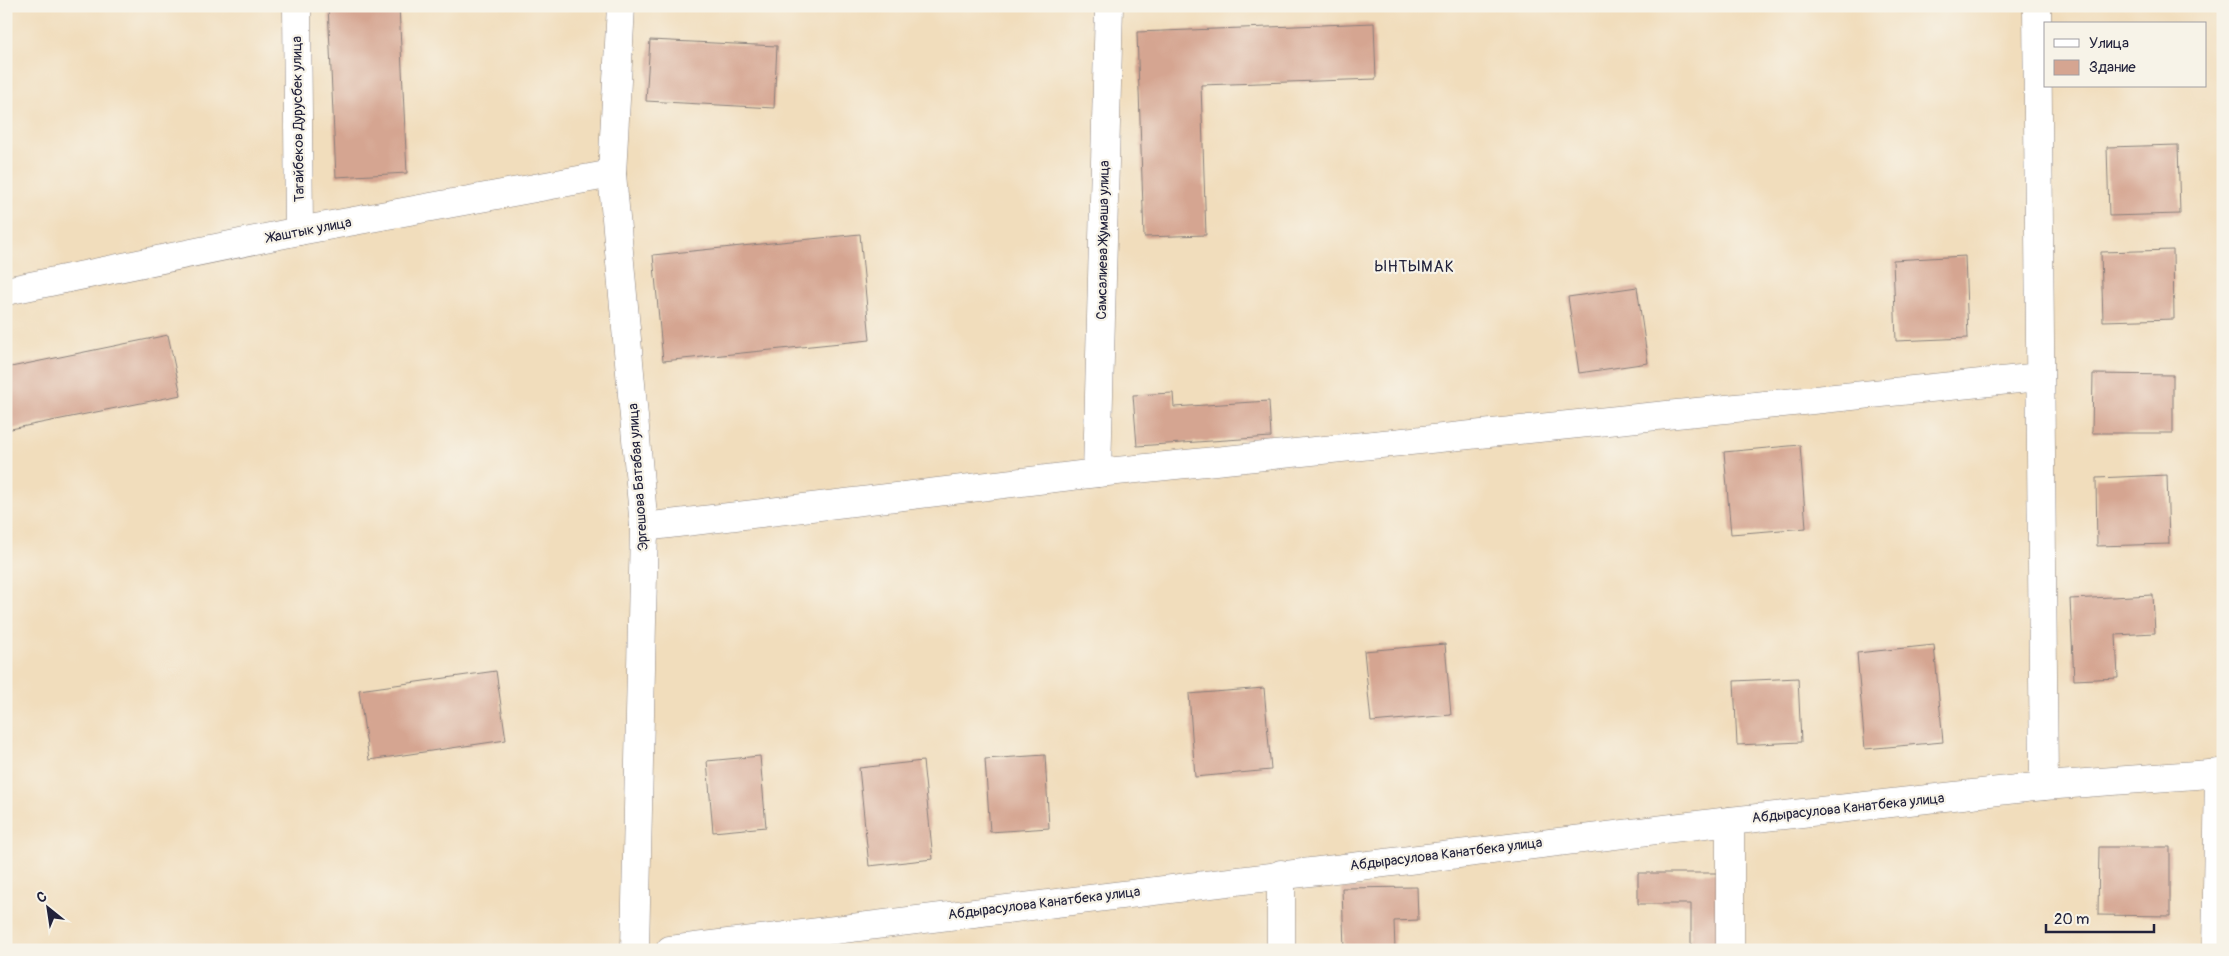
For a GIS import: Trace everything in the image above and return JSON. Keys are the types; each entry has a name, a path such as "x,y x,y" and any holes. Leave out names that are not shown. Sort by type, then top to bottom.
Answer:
{"street":[{"name":"Тагайбеков Дурусбек улица","path":"297,6 299,231"},
{"name":"Эргешова Батабая улица","path":"621,6 612,174 644,527 635,950"},
{"name":"Самсалиева Жумаша улица","path":"1097,473 1109,6"},
{"path":"2037,6 2044,786"},
{"name":"Жаштык улица","path":"6,291 299,231 612,174"},
{"path":"644,527 1097,473 2040,377"},
{"path":"2216,950 2221,773"},
{"name":"Абдырасулова Канатбека улица","path":"670,950 1730,820 2044,786 2221,773"},
{"path":"1730,820 1730,950"},
{"path":"1281,874 1281,950"}],"building":[{"path":"328,6 399,6 407,173 336,177"},
{"path":"1374,23 1376,79 1201,85 1206,235 1144,237 1137,32"},
{"path":"650,40 777,46 774,108 646,101"},
{"path":"2178,145 2180,214 2109,216 2107,147"},
{"path":"860,234 870,340 663,361 653,255"},
{"path":"2173,250 2174,319 2103,321 2101,252"},
{"path":"1965,256 1968,338 1896,341 1893,260"},
{"path":"1637,287 1648,363 1579,373 1568,297"},
{"path":"168,335 181,395 6,430 6,368"},
{"path":"2093,374 2173,375 2173,433 2092,433"},
{"path":"1173,393 1174,407 1269,401 1271,437 1137,446 1133,395"},
{"path":"1800,445 1806,528 1731,534 1724,452"},
{"path":"2167,475 2169,544 2097,546 2096,478"},
{"path":"2153,595 2155,633 2116,635 2118,678 2074,680 2070,599"},
{"path":"1445,644 1451,715 1371,722 1364,651"},
{"path":"1934,645 1943,742 1865,749 1857,653"},
{"path":"496,671 506,740 369,760 359,690"},
{"path":"1798,678 1801,742 1737,745 1734,681"},
{"path":"1264,688 1271,770 1195,777 1189,694"},
{"path":"1045,755 1049,828 990,832 985,759"},
{"path":"760,756 766,827 713,832 707,761"},
{"path":"923,761 933,859 869,866 859,768"},
{"path":"2099,847 2170,847 2170,916 2098,915"},
{"path":"1638,873 1719,873 1720,950 1691,950 1691,904 1638,904"},
{"path":"1417,887 1418,920 1394,921 1395,950 1344,950 1342,888"}],"district":[{"name":"ЫНТЫМАК","path":"1415,267"}]}
